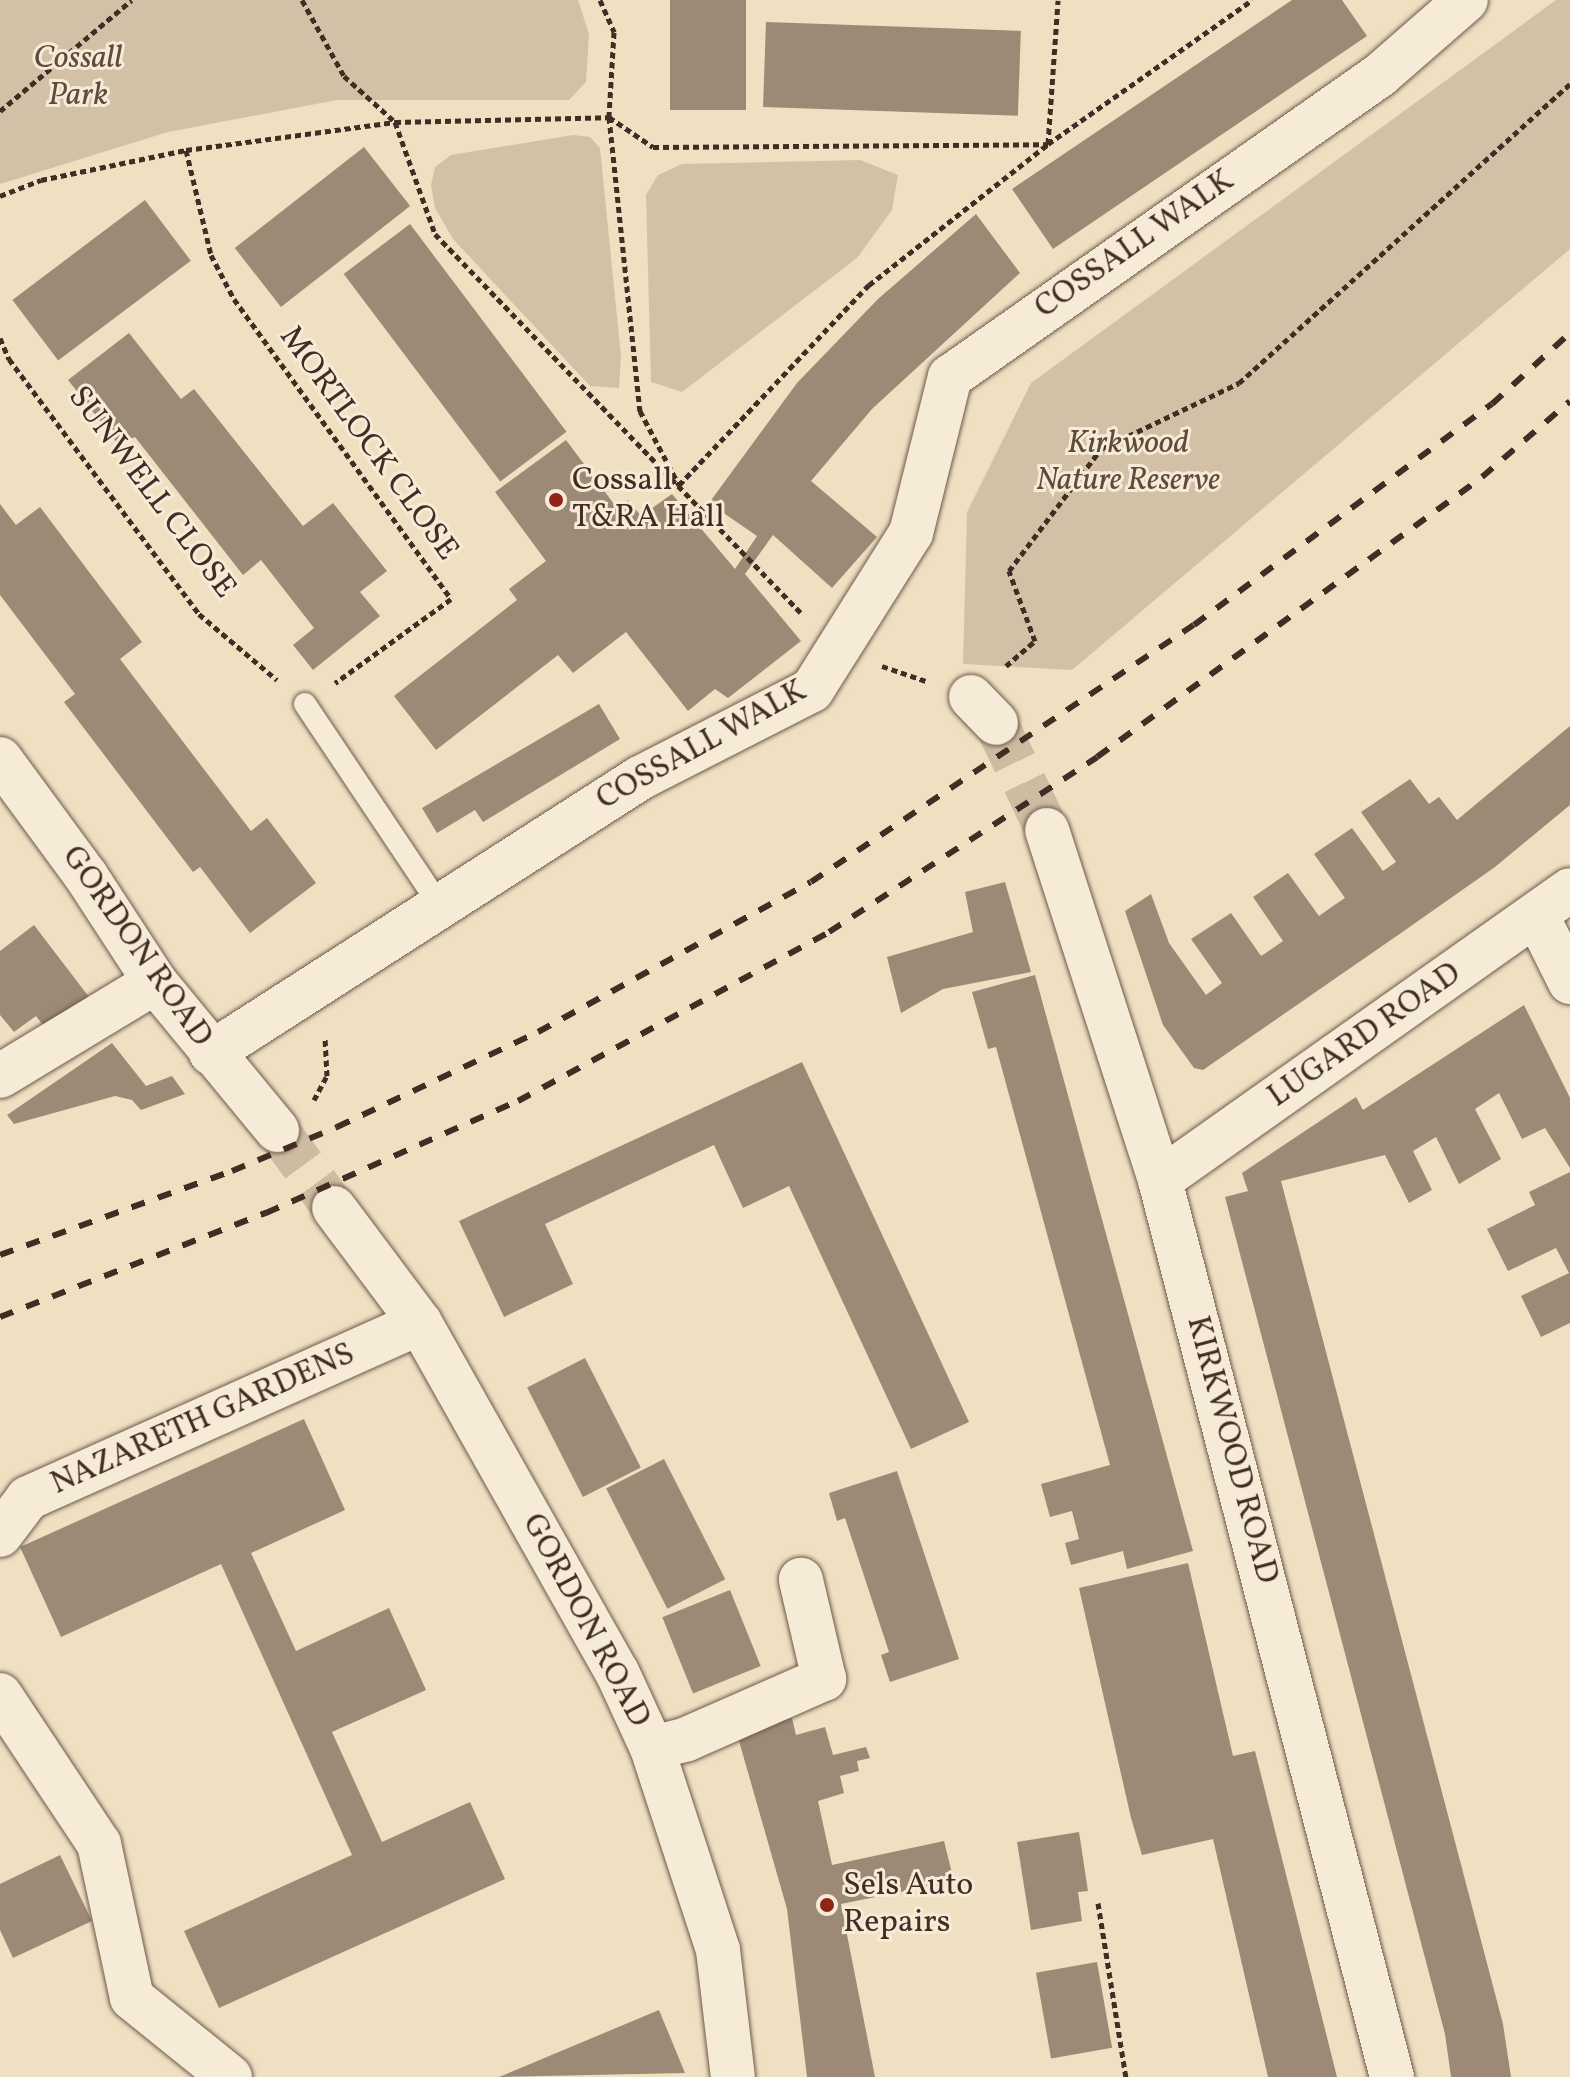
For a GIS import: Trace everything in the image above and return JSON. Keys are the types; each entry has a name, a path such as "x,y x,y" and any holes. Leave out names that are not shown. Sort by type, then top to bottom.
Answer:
{"street":[{"name":"COSSALL WALK","path":"211,1053 438,903 640,778 812,690 911,533 950,377 1380,75 1466,0"},
{"name":"GORDON ROAD","path":"0,759 86,876 155,982 277,1130"},
{"name":"KIRKWOOD ROAD","path":"1047,830 1160,1180 1392,2077"},
{"path":"1554,903 1570,982"},
{"name":"LUGARD ROAD","path":"1160,1180 1554,903"},
{"path":"0,1076 155,982"},
{"name":"GORDON ROAD","path":"334,1208 420,1323 617,1672 652,1748 718,1950 733,2077"},
{"name":"NAZARETH GARDENS","path":"0,1535 28,1498 420,1323"},
{"path":"652,1748 687,1739 824,1679 801,1580"},
{"path":"0,1695 99,1844 132,1998 230,2077"}],"lane":[{"path":"305,704 438,903"}],"path":[{"path":"0,111 132,0"},
{"path":"302,0 344,76 395,122 435,234 836,650 983,710 1035,641 1009,571 1101,449 1239,383 1570,84"},
{"path":"600,0 614,32 609,117 640,411 679,485"},
{"path":"1048,144 1058,0"},
{"path":"679,485 869,285 1048,144 1252,0"},
{"path":"0,196 41,180 186,150 395,122 609,117 653,147 1048,144"},
{"name":"MORTLOCK CLOSE","path":"186,150 211,255 234,299 451,599 305,704"},
{"name":"SUNWELL CLOSE","path":"0,338 9,359 199,614 305,704"},
{"path":"277,1130 311,1106 327,1076 329,1043 296,997"},
{"path":"1098,1903 1126,2077"}],"green space":[{"name":"Cossall Park","path":"0,0 578,0 589,34 586,82 569,100 337,100 168,132 0,184"},
{"name":"Kirkwood Nature Reserve","path":"1556,0 1570,0 1570,249 1072,670 963,664 967,512 1031,383"},
{"path":"573,135 590,137 600,148 621,356 619,388 590,386 453,239 435,208 431,185 435,167 451,155"},
{"path":"860,160 898,175 892,210 857,258 682,392 651,382 646,195 658,175 682,164"}],"building":[{"path":"670,0 746,0 746,110 670,110"},
{"path":"1292,0 1342,0 1367,36 1053,249 1012,189"},
{"path":"766,22 1021,31 1018,116 763,107"},
{"path":"364,147 410,206 281,307 235,248"},
{"path":"145,200 191,261 58,361 12,300"},
{"path":"976,214 1020,273 872,409 811,481 877,537 832,588 773,535 745,574 801,641 728,698 715,689 688,711 626,632 573,673 558,655 436,750 394,696 517,600 509,589 546,561 495,492 566,440 617,508 628,500 641,516 672,494 735,569 757,536 709,503 797,383 878,299"},
{"path":"410,224 566,432 500,482 344,274"},
{"path":"129,333 181,399 194,389 303,526 333,503 387,571 360,592 380,616 313,670 293,645 314,628 261,560 243,575 135,437 118,444 68,380"},
{"path":"0,504 16,525 40,507 142,642 120,659 251,831 267,818 316,883 250,933 200,867 193,872 64,702 75,694 0,595"},
{"path":"599,704 620,739 483,822 475,810 437,833 422,808"},
{"path":"1570,726 1570,805 1495,867 1401,933 1203,1070 1194,1068 1163,1025 1125,911 1151,894 1169,943 1206,995 1222,983 1191,939 1231,913 1261,956 1273,948 1283,941 1253,897 1288,873 1319,916 1345,898 1314,854 1352,828 1383,871 1396,862 1361,812 1410,779 1429,804 1439,797 1457,820"},
{"path":"1005,882 1031,972 943,989 901,1013 887,957 973,932 965,892"},
{"path":"34,925 89,997 46,1029 36,1016 14,1032 0,1015 0,951"},
{"path":"1035,975 1193,1551 1127,1569 1123,1551 1071,1565 1065,1543 1079,1539 1072,1511 1050,1517 1041,1484 1110,1465 996,1047 988,1049 972,992"},
{"path":"1524,1005 1570,1098 1570,1168 1545,1128 1522,1139 1499,1093 1475,1109 1501,1159 1459,1184 1436,1137 1413,1151 1432,1190 1409,1203 1385,1155 1281,1181 1503,2024 1511,2077 1451,2077 1445,2034 1225,1197 1248,1191 1242,1173 1356,1097 1363,1110"},
{"path":"112,1043 146,1086 172,1076 185,1094 141,1110 132,1100 115,1096 14,1124 7,1115"},
{"path":"802,1062 969,1422 911,1449 789,1186 743,1208 714,1145 545,1224 573,1284 504,1317 459,1221"},
{"path":"1570,1172 1570,1323 1541,1337 1521,1296 1569,1273 1556,1248 1508,1271 1487,1229 1535,1205 1529,1192"},
{"path":"585,1358 641,1468 583,1497 527,1388"},
{"path":"304,1419 345,1510 251,1553 296,1651 389,1608 426,1690 332,1732 382,1842 470,1802 505,1879 219,2008 184,1931 352,1855 221,1564 61,1637 20,1547"},
{"path":"664,1459 725,1579 667,1609 606,1489"},
{"path":"897,1471 959,1659 890,1682 881,1655 889,1652 845,1518 837,1521 829,1493"},
{"path":"1188,1563 1233,1756 1255,1751 1337,2077 1268,2077 1213,1839 1142,1855 1131,1818 1079,1588"},
{"path":"730,1590 761,1666 693,1693 662,1617"},
{"path":"792,1718 796,1735 825,1727 833,1755 866,1747 870,1758 857,1761 859,1771 840,1776 844,1793 818,1801 832,1865 944,1841 954,1881 841,1904 875,2077 807,2077 787,1909 737,1734"},
{"path":"1079,1832 1088,1891 1078,1892 1082,1921 1031,1930 1017,1842"},
{"path":"60,1855 92,1921 13,1958 0,1930 0,1884"},
{"path":"1097,1962 1112,2048 1051,2058 1036,1973"},
{"path":"659,2010 685,2073 499,2077"}],"tunnel":[{"path":"996,723 1047,830"},
{"path":"277,1130 334,1208"}],"railway":[{"path":"0,1255 232,1171 337,1127 538,1032 811,882 1194,625 1492,404 1570,333"},
{"path":"0,1317 266,1213 518,1101 829,932 1097,757 1482,477 1570,401"}],"place":[{"name":"Cossall T&RA Hall","path":"556,500"},
{"name":"Sels Auto Repairs","path":"827,1905"}]}
